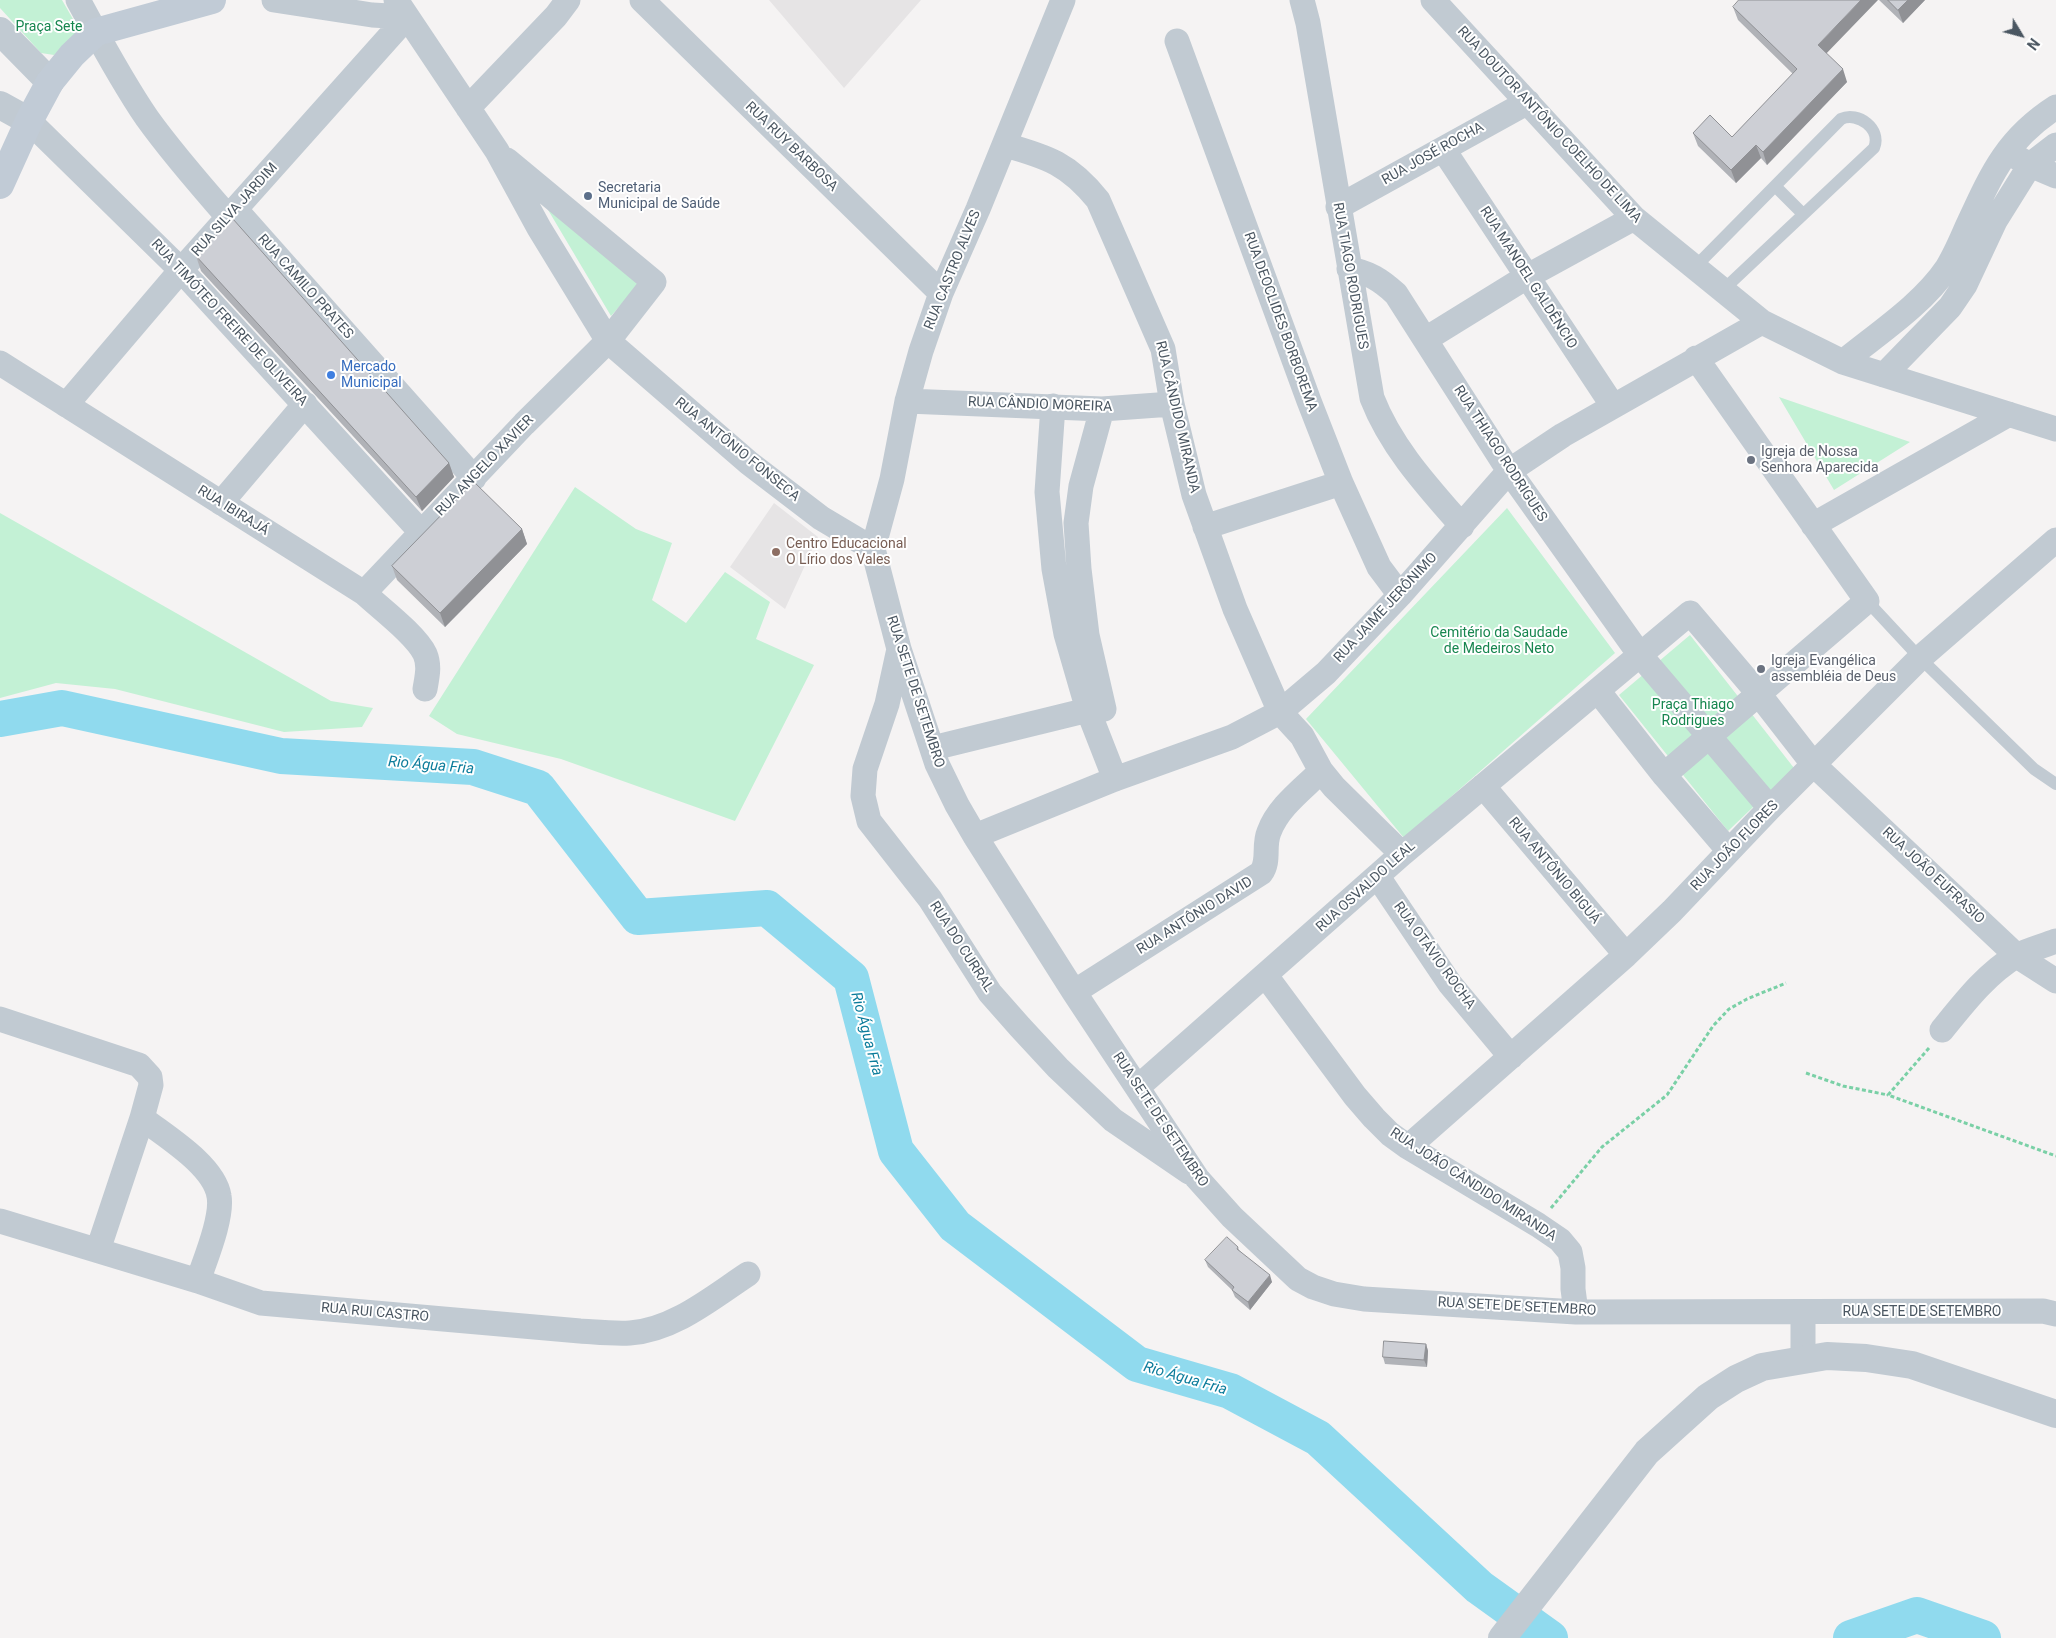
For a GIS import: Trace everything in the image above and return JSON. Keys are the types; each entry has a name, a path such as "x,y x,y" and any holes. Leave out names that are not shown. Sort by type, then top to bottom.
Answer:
{"main road":[{"path":"0,185 29,121 50,82 72,55 96,32 212,0"}],"street":[{"path":"78,0 96,32"},
{"path":"274,0 372,15 401,8 497,151"},
{"name":"RUA RUY BARBOSA","path":"642,0 941,293"},
{"name":"RUA CASTRO ALVES","path":"874,549 892,479 907,401 921,351 941,293 1005,145 1063,0"},
{"name":"RUA TIAGO RODRIGUES","path":"1302,0 1308,23 1372,398 1397,448 1426,486 1462,526"},
{"name":"RUA DOUTOR ANTÔNIO COELHO DE LIMA","path":"1433,0 1634,218 1762,322 1842,362 2009,414"},
{"path":"468,108 556,5"},
{"name":"RUA SILVA JARDIM","path":"66,405 181,270 233,214 401,8"},
{"path":"0,31 50,82"},
{"name":"RUA CAMILO PRATES","path":"96,32 127,87 148,119 181,162 233,214 474,478"},
{"name":"RUA DEOCLIDES BORBOREMA","path":"1177,41 1341,483 1379,567 1400,595"},
{"name":"RUA JOSÉ ROCHA","path":"1338,207 1528,102"},
{"path":"0,105 29,121"},
{"path":"1842,362 1914,304 1947,268 1984,190 2006,151 2028,126 2056,107"},
{"name":"RUA TIMÓTEO FREIRE DE OLIVEIRA","path":"29,121 181,270 421,532"},
{"name":"RUA CÂNDIDO MIRANDA","path":"1005,145 1032,152 1061,165 1082,181 1098,200 1163,349 1172,404 1194,495 1235,609 1280,712 1302,736 1321,771 1334,787 1402,854"},
{"path":"1884,375 1950,307 1964,284 1995,221 2030,165 2056,145"},
{"name":"RUA MANOEL GALDÊNCIO","path":"1443,149 1613,406"},
{"name":"RUA ANTÔNIO FONSECA","path":"497,151 539,228 608,341 749,463 821,518 874,549"},
{"name":"RUA ANGELO XAVIER","path":"364,593 608,341 654,282 497,151"},
{"path":"2006,151 2030,165 2056,176"},
{"path":"1426,339 1528,276 1634,218"},
{"name":"RUA THIAGO RODRIGUES","path":"1349,269 1366,272 1383,282 1396,294 1509,471 1640,655"},
{"name":"RUA JAIME JERÔNIMO","path":"975,836 1120,777 1232,736 1280,712 1326,673 1400,595 1509,471 1563,435 1762,322"},
{"path":"1664,775 1867,601 1696,358"},
{"name":"RUA IBIRAJÁ","path":"0,364 364,593 416,641 421,648 425,655 428,671 425,689"},
{"name":"RUA CÂNDIO MOREIRA","path":"907,401 1102,409 1172,404"},
{"path":"221,503 305,404"},
{"path":"1053,406 1047,492 1051,540 1066,634 1088,710 1120,777"},
{"path":"1102,409 1078,498 1076,523 1078,560 1087,635 1120,777"},
{"path":"1813,525 2009,414 2056,429"},
{"path":"1205,526 1341,483"},
{"name":"RUA JOÃO FLORES","path":"1408,1147 1626,955 1672,912 1770,808 1920,658 2056,540"},
{"name":"RUA SETE DE SETEMBRO","path":"874,549 899,649 937,764 957,806 1074,992 1197,1178 1232,1217 1298,1279 1313,1287 1334,1294 1364,1299 1576,1312 2043,1311 2056,1314"},
{"path":"1729,852 1664,775 1598,691 1690,613 1758,693 1814,765"},
{"name":"RUA DO CURRAL","path":"899,649 887,704 866,769 863,796 869,820 930,899 990,993 1020,1028 1058,1068 1113,1120 1197,1178"},
{"path":"1640,655 1770,808"},
{"name":"RUA OSVALDO LEAL","path":"1138,1087 1402,854 1598,691"},
{"path":"933,748 1088,710"},
{"name":"RUA JOÃO EUFRASIO","path":"1814,765 2017,956 2056,981"},
{"name":"RUA ANTÔNIO DAVID","path":"1074,992 1261,873 1266,865 1268,835 1274,820 1321,771"},
{"name":"RUA ANTÔNIO BIGUÁ","path":"1483,786 1626,955"},
{"name":"RUA OTÁVIO ROCHA","path":"1378,877 1450,984 1511,1057"},
{"path":"1942,1030 1971,995 1992,974 2017,956 2056,942"},
{"name":"RUA JOÃO CÂNDIDO MIRANDA","path":"1266,976 1355,1096 1374,1118 1408,1147 1560,1240 1570,1252 1576,1312"},
{"path":"0,1020 139,1065 150,1076 150,1085 142,1118 98,1250"},
{"path":"142,1118 199,1162 213,1180 219,1196 217,1220 198,1281"},
{"name":"RUA RUI CASTRO","path":"0,1220 198,1281 261,1303 277,1306 580,1331 632,1333 678,1319 748,1274"},
{"path":"1803,1312 1803,1359"},
{"path":"1502,1638 1647,1452 1708,1397 1736,1379 1762,1367 1827,1356 1866,1358 1912,1365 2056,1414"}],"lane":[{"path":"1695,268 1841,119 1851,116 1858,117 1875,132 1877,138 1874,148 1723,290"},
{"path":"1775,186 1803,214"},
{"path":"1867,601 1920,658 2034,769 2056,784"}],"path":[{"path":"1538,1225 1602,1147 1667,1095 1713,1026 1729,1009 1747,999 1786,983"},
{"path":"1888,1095 1922,1058 1942,1030"},
{"path":"1806,1073 1843,1086 1888,1095 2056,1156"}],"shaded area":[{"path":"769,0 921,0 844,88"},
{"name":"Centro Educacional O Lírio dos Vales","path":"774,503 818,537 785,609 730,567"}],"green space":[{"name":"Praça Sete","path":"0,0 62,0 77,26 76,36 54,55 41,53 0,8"},
{"path":"541,198 641,282 611,316"},
{"path":"1779,397 1910,442 1834,490"},
{"path":"575,487 636,529 672,543 652,600 686,623 725,572 770,602 756,639 814,665 735,821 561,759 457,734 429,716"},
{"name":"Cemitério da Saudade de Medeiros Neto","path":"1507,508 1615,653 1404,838 1306,719"},
{"path":"0,513 331,701 373,708 362,727 284,732 115,689 56,683 0,698"},
{"name":"Praça Thiago Rodrigues","path":"1690,635 1794,768 1728,831 1619,695"}],"building":[{"path":"1739,0 1861,0 1818,45 1843,69 1763,152 1756,145 1731,170 1693,133 1710,115 1732,137 1797,69 1733,7"},
{"path":"1888,0 1908,0 1898,10"},
{"name":"Mercado Municipal","path":"233,219 449,463 416,497 196,256"},
{"path":"474,482 522,529 440,613 392,566"},
{"path":"1227,1237 1238,1247 1237,1249 1270,1275 1248,1302 1232,1290 1234,1287 1205,1260"},
{"path":"1384,1341 1426,1344 1424,1360 1383,1357"}],"waterway":[{"name":"Rio Água Fria","path":"0,719 62,708 281,756 473,767 538,788 638,917 767,908 851,978 896,1151 955,1226 1137,1364 1230,1391 1318,1438 1479,1587 1550,1638"},
{"name":"Rio Água Fria","path":"1851,1638 1917,1615 1983,1638"}],"place":[{"name":"Secretaria Municipal de Saúde","path":"588,196"},
{"name":"Mercado Municipal","path":"331,375"},
{"name":"Igreja de Nossa Senhora Aparecida","path":"1751,460"},
{"name":"Centro Educacional O Lírio dos Vales","path":"776,552"},
{"name":"Igreja Evangélica assembléia de Deus","path":"1761,669"}]}
